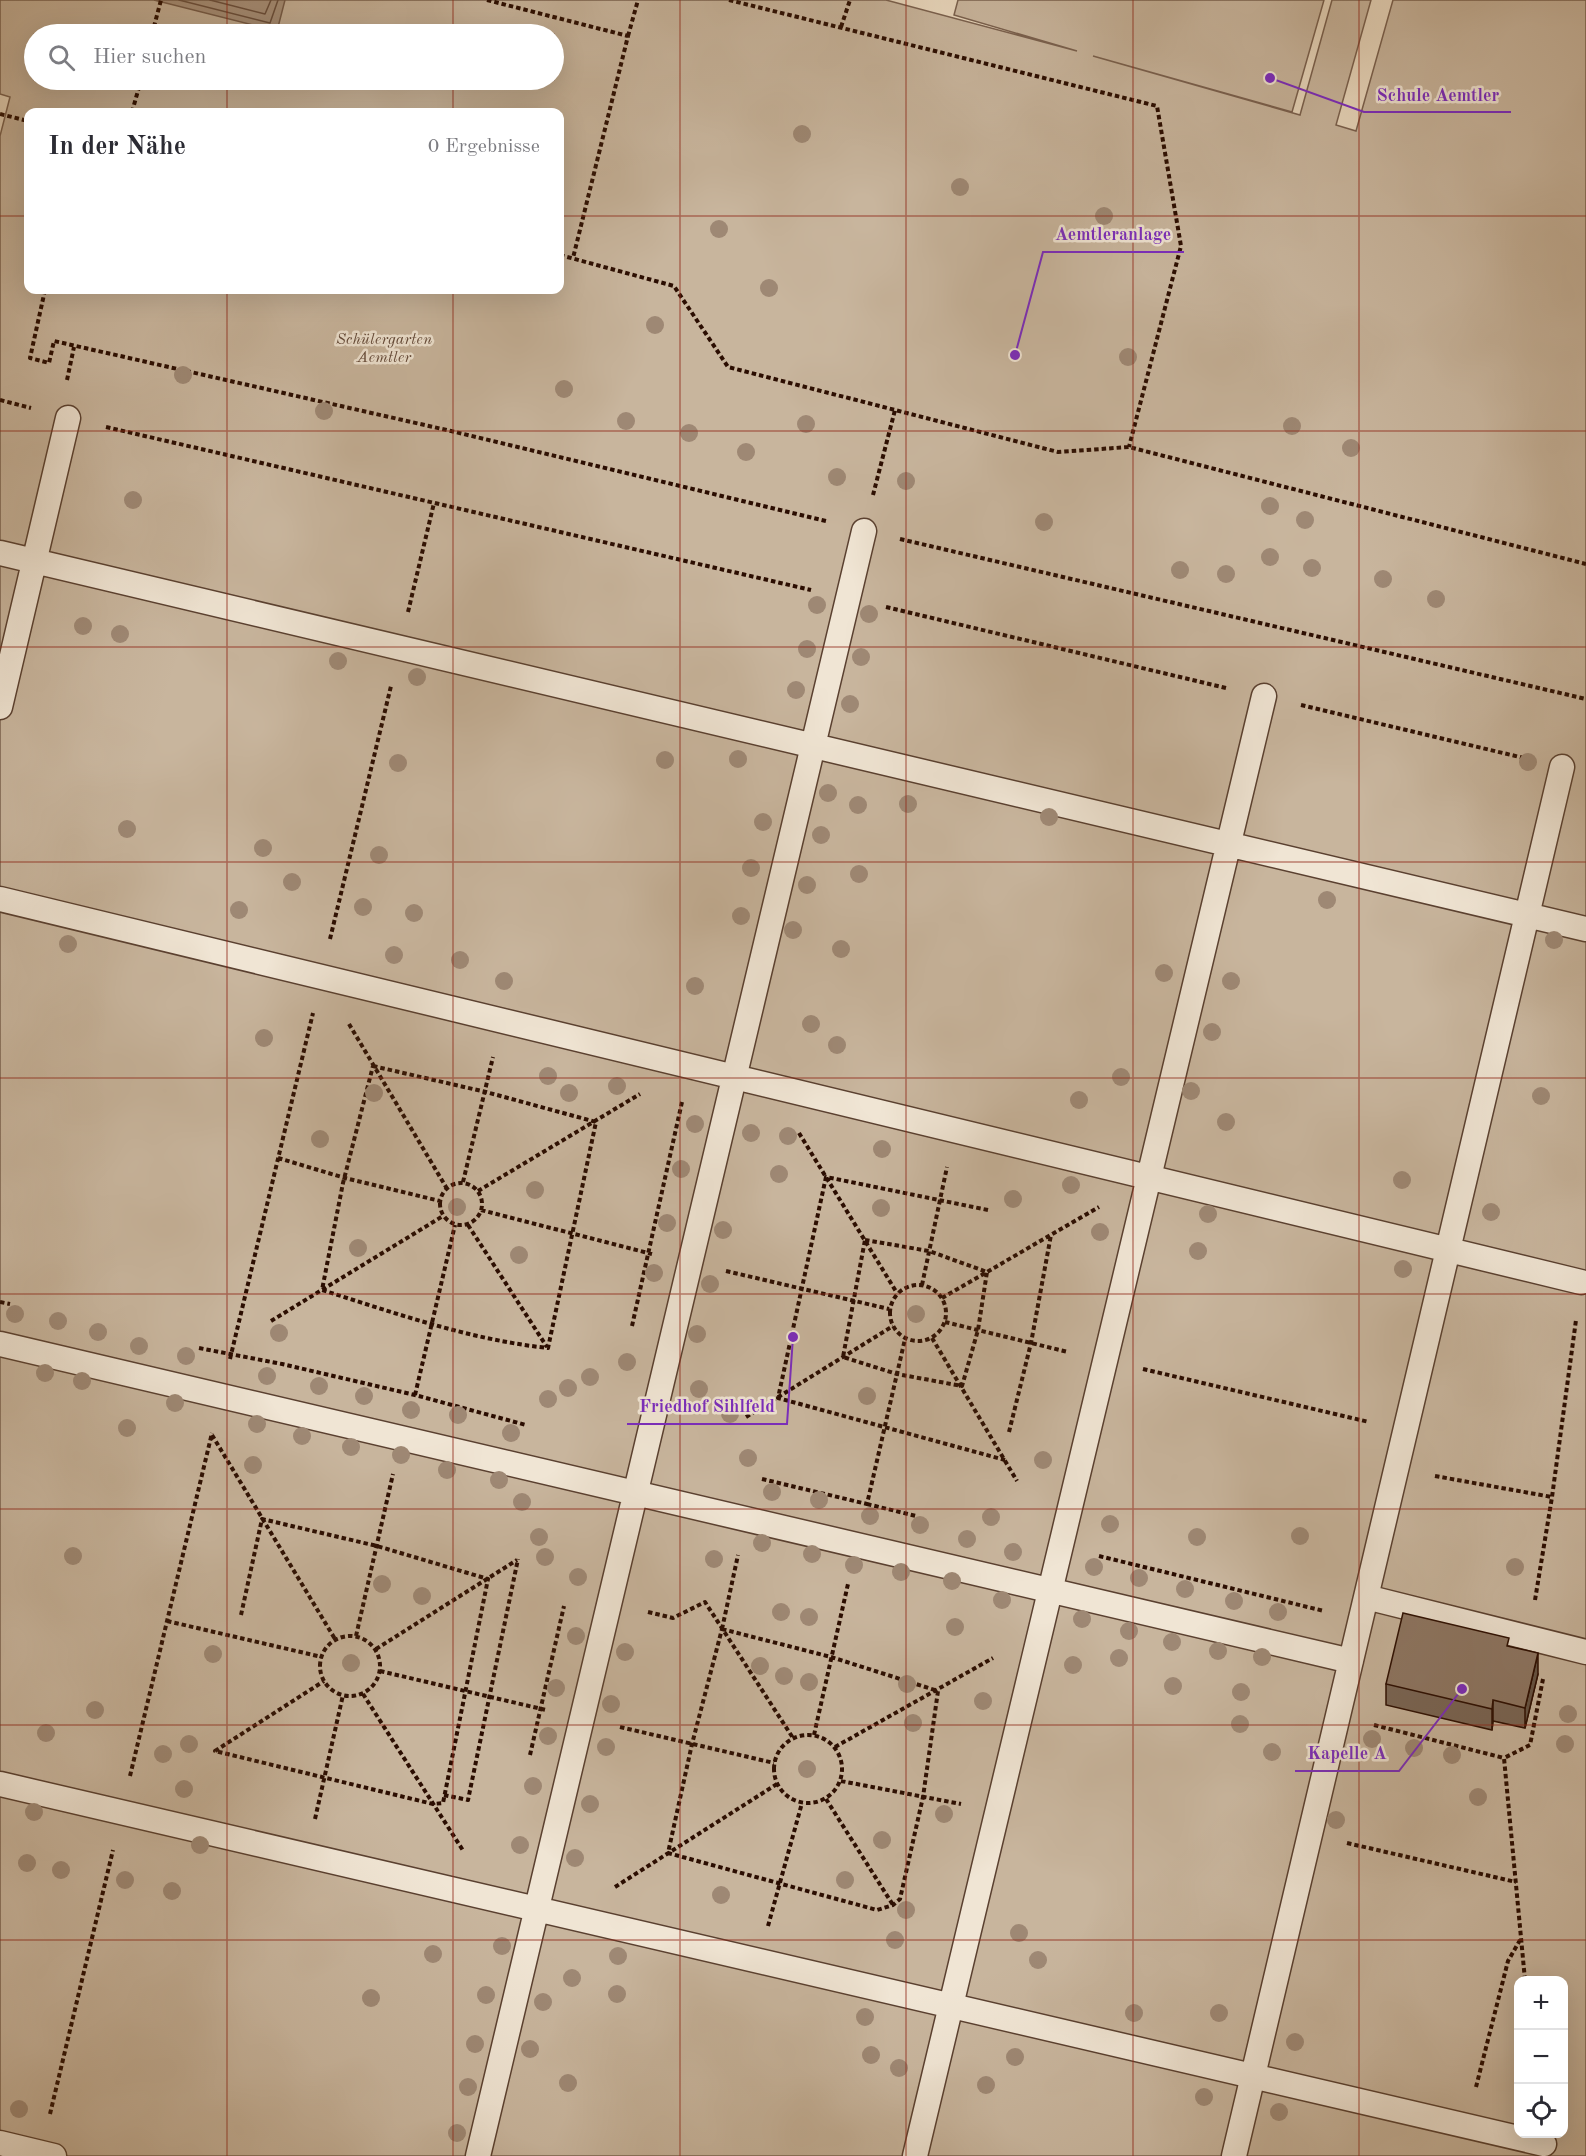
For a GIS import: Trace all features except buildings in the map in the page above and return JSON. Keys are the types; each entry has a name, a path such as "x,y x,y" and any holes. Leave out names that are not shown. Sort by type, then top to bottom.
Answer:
{"lane":[{"path":"0,707 68,418"},
{"path":"478,2156 864,531"},
{"path":"0,553 1586,929"},
{"path":"915,2156 1264,696"},
{"path":"1233,2156 1562,767"},
{"path":"0,899 1581,1282"},
{"path":"0,1344 1351,1661"},
{"path":"1363,1608 1586,1652"},
{"path":"0,1784 1544,2144"},
{"path":"0,2143 47,2154"}],"path":[{"path":"487,0 628,36"},
{"path":"573,258 638,0"},
{"path":"729,0 1069,87 1157,106 1180,246 1130,447"},
{"path":"841,27 850,0"},
{"path":"155,24 161,1"},
{"path":"133,108 138,90"},
{"path":"0,114 24,120"},
{"path":"564,256 674,286 728,367 1058,452 1130,447 1586,564"},
{"path":"44,294 30,358 49,363 54,341 439,429 864,531 1586,699"},
{"path":"864,531 895,410"},
{"path":"47,2154 122,1812 434,503"},
{"path":"321,977 446,1187"},
{"path":"463,1182 501,1021"},
{"path":"478,1191 596,1122 687,1065"},
{"path":"631,1333 680,1117 687,1065"},
{"path":"373,1066 486,1092 596,1122"},
{"path":"322,1290 345,1178 373,1066"},
{"path":"771,1086 897,1293"},
{"path":"548,1348 596,1122"},
{"path":"922,1285 955,1131"},
{"path":"278,1158 440,1202"},
{"path":"826,1177 988,1210"},
{"path":"778,1398 826,1177"},
{"path":"942,1299 1149,1177"},
{"path":"463,1182 478,1191 481,1197 481,1210 468,1225 454,1225 443,1216 440,1202 446,1187 463,1182"},
{"path":"271,1321 443,1216"},
{"path":"415,1395 454,1225"},
{"path":"468,1225 548,1348"},
{"path":"1009,1432 1031,1343 1051,1235"},
{"path":"865,1240 929,1251 987,1272"},
{"path":"843,1357 865,1240"},
{"path":"962,1386 978,1330 987,1272"},
{"path":"913,1284 922,1285 931,1288 942,1299 946,1312 945,1322 932,1338 914,1342 905,1339 892,1326 889,1309 897,1293 913,1284"},
{"path":"322,1290 431,1324 525,1346 548,1348"},
{"path":"0,1302 11,1304"},
{"path":"945,1322 1405,1431"},
{"path":"746,1417 892,1326"},
{"path":"932,1338 1017,1481"},
{"path":"762,1479 867,1504 905,1339"},
{"path":"188,1346 282,1364"},
{"path":"843,1357 897,1374 962,1386"},
{"path":"778,1398 1005,1460"},
{"path":"212,1435 335,1639"},
{"path":"1396,1469 1552,1497"},
{"path":"356,1636 393,1473"},
{"path":"262,1519 377,1546 488,1579"},
{"path":"241,1615 262,1519"},
{"path":"668,1853 692,1744 747,1520"},
{"path":"1061,1546 1363,1608"},
{"path":"738,1554 749,1557"},
{"path":"376,1649 518,1559 468,1800 444,1795"},
{"path":"324,1681 215,1751 433,1804 442,1803 488,1579"},
{"path":"814,1735 848,1582 837,1580"},
{"path":"609,1604 674,1618 705,1602 793,1738"},
{"path":"167,1621 321,1657"},
{"path":"722,1629 831,1657 938,1690"},
{"path":"835,1747 1040,1630"},
{"path":"356,1636 376,1649 381,1663 379,1678 363,1694 343,1695 335,1692 324,1681 320,1665 321,1657 335,1639 356,1636"},
{"path":"668,1853 877,1910 893,1905 900,1899 923,1797 938,1690"},
{"path":"363,1694 493,1899"},
{"path":"307,1855 343,1695"},
{"path":"1337,1716 1504,1758"},
{"path":"814,1735 835,1747 843,1769 841,1781 835,1792 826,1799 802,1803 783,1793 777,1784 774,1763 778,1753 793,1738 814,1735"},
{"path":"841,1781 997,1811"},
{"path":"568,1916 777,1784"},
{"path":"826,1799 893,1905"},
{"path":"759,1961 802,1803"},
{"path":"1310,1835 1516,1882"},
{"path":"1466,2126 1508,1961 1520,1940"}],"green space":[{"name":"Schülergarten Aemtler","path":"0,0 886,0 1077,51 954,15 958,0 1324,0 1292,112 1093,56 1300,115 1332,0 1371,0 1336,125 1356,131 1393,0 1586,0 1586,2156 0,2156 0,136 10,97 0,94"}],"water":[{"path":"154,0 285,0 279,24 249,24"}],"place":[{"name":"Schule Aemtler","path":"1270,78"},
{"name":"Aemtleranlage","path":"1015,355"},
{"name":"Friedhof Sihlfeld","path":"793,1337"},
{"name":"Kapelle A","path":"1462,1689"}]}
